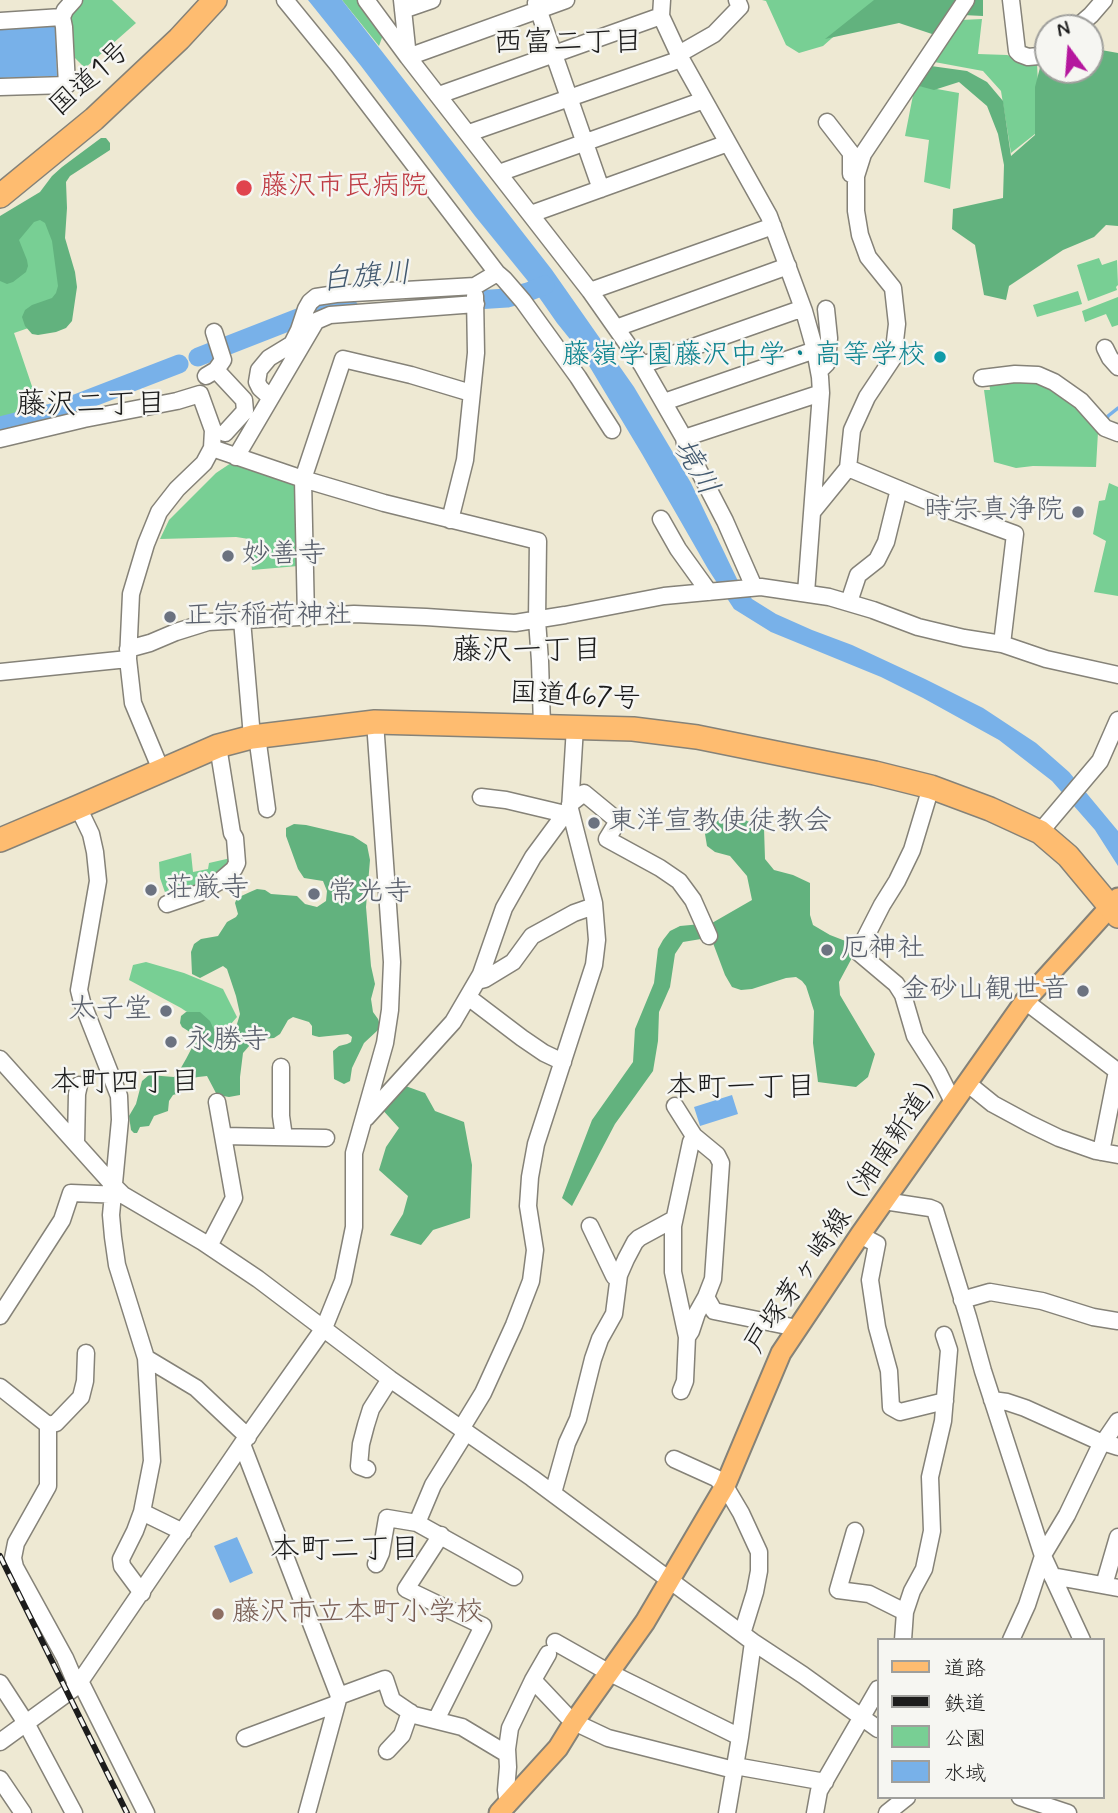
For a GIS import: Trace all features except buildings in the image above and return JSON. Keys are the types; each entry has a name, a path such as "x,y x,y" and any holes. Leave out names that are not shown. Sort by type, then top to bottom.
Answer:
{"highway":[{"name":"国道1号","path":"0,181 102,95 198,0"},
{"name":"国道1号","path":"0,196 103,111 215,0"},
{"name":"国道467号","path":"0,840 218,746 254,737 375,722 633,729 697,737 931,787 990,809 1040,832 1069,856 1115,906"}],"main road":[{"name":"戸塚茅ヶ崎線（湘南新道）","path":"503,1809 558,1748 570,1719 645,1622 726,1486 781,1353 860,1235 1025,1001 1115,906"}],"street":[{"path":"0,88 67,85 62,17 74,0"},
{"path":"285,0 496,273 523,301 578,377 612,430"},
{"path":"366,0 590,291 642,365 684,438 725,521 749,587"},
{"path":"408,57 402,5 432,0"},
{"path":"408,57 536,5 566,0"},
{"path":"469,133 680,56 714,34 740,7 737,0"},
{"path":"813,510 848,468 852,430 867,397 893,359 897,324 893,288 868,257 856,212 856,180 863,154 966,0"},
{"path":"1011,0 1017,51 1028,57 1034,56"},
{"path":"1092,14 1104,0"},
{"path":"536,5 601,189"},
{"path":"439,95 554,54 662,8 680,56 769,216 789,266 815,350 821,393 806,593"},
{"path":"0,21 62,17"},
{"path":"499,173 704,100"},
{"path":"827,122 851,153 850,177 856,180"},
{"path":"531,214 728,143"},
{"path":"590,291 773,226"},
{"path":"616,328 789,266"},
{"path":"270,397 257,382 260,370 269,358 292,344 306,309 316,297 475,286 496,273"},
{"path":"450,520 465,460 476,354 475,286"},
{"path":"236,457 316,321 330,315 476,304"},
{"path":"819,371 827,363 829,338 826,309"},
{"path":"642,365 804,311"},
{"path":"1105,348 1118,367"},
{"path":"664,402 815,350"},
{"path":"215,355 244,400 245,411 225,433"},
{"path":"306,618 303,479 343,359 471,393"},
{"path":"982,378 1015,374 1038,375 1054,382 1081,401 1105,428 1118,433"},
{"path":"684,438 821,393"},
{"path":"0,439 200,394 213,430 212,448 204,463 177,489 159,512 131,594 128,654 133,703 161,770"},
{"path":"212,448 384,503 546,540 537,620 542,726"},
{"path":"848,468 1015,534 1002,644"},
{"path":"849,602 858,575 877,560 886,542 899,489"},
{"path":"661,519 678,549 712,591"},
{"path":"0,672 128,654 197,624 208,622 354,614 502,623 537,620 664,596 749,587 806,593 849,602 918,627 1002,644 1035,656 1118,675"},
{"path":"242,620 254,737 267,809"},
{"path":"0,1742 79,1683 324,1328 343,1281 354,1227 354,1153 385,1043 390,1010 392,962 375,722"},
{"path":"417,1523 433,1485 483,1393 531,1280 535,1250 528,1206 536,1144 594,965 597,940 594,906 587,871 568,809 575,727"},
{"path":"1040,832 1100,761 1116,730"},
{"path":"167,904 199,893 220,881 237,863 218,746"},
{"path":"931,787 912,850 858,952 897,984 915,1036 939,1072 953,1102"},
{"path":"364,1120 453,1022 477,982 504,908 533,858 568,809 584,793 618,821 607,839 679,881 693,900 709,936"},
{"path":"481,797 568,809"},
{"path":"78,807 91,834 97,881 79,990 119,1096 116,1192 111,1215 117,1265 146,1358 152,1461 142,1512 121,1559 122,1566 142,1592"},
{"path":"477,982 513,962 532,936 574,913 594,906"},
{"path":"468,998 522,1038 563,1062"},
{"path":"1025,1001 1116,1071 1101,1152"},
{"path":"0,1059 116,1192 209,1246 258,1279 390,1379 553,1493 747,1638 876,1728"},
{"path":"281,1067 284,1137"},
{"path":"967,1083 1011,1115 1059,1138 1118,1155"},
{"path":"76,1143 79,1085"},
{"path":"209,1246 234,1198 217,1102"},
{"path":"675,1106 694,1136 717,1155 721,1163 713,1279 687,1337 685,1381 681,1391"},
{"path":"223,1136 326,1138"},
{"path":"687,1337 673,1272 674,1219 694,1136"},
{"path":"0,1316 62,1220 71,1193 116,1192"},
{"path":"884,1201 935,1210 1043,1555 1081,1638"},
{"path":"553,1493 567,1443 578,1419 593,1359 600,1339 614,1314 619,1275 635,1242 674,1219"},
{"path":"590,1226 614,1276 619,1275"},
{"path":"860,1235 877,1244 870,1280 877,1327 889,1371 891,1407 900,1412 945,1401"},
{"path":"962,1300 990,1292 1042,1301 1093,1317 1118,1321"},
{"path":"706,1297 714,1311 797,1328"},
{"path":"903,1638 905,1612 924,1569 932,1531 930,1478 943,1421 949,1350 944,1335"},
{"path":"48,1425 56,1423 80,1400 85,1381 86,1353"},
{"path":"146,1358 196,1388 245,1441 338,1700 307,1813"},
{"path":"367,1469 359,1466 361,1444 371,1409 390,1379"},
{"path":"0,1387 48,1425"},
{"path":"992,1399 1025,1408 1108,1444"},
{"path":"1012,1638 1027,1605 1043,1555 1108,1444 1118,1421"},
{"path":"48,1425 48,1486 16,1543 13,1558 15,1567 146,1813"},
{"path":"674,1459 716,1478 726,1486 759,1552 759,1571 747,1638 740,1737 727,1813"},
{"path":"142,1512 183,1532"},
{"path":"376,1564 381,1553 387,1518 417,1523 514,1577"},
{"path":"855,1531 838,1590 869,1594 905,1612"},
{"path":"436,1720 483,1626 406,1590 440,1535"},
{"path":"1053,1579 1111,1587 1118,1537"},
{"path":"503,1809 510,1728 551,1648 608,1672 740,1737"},
{"path":"244,1738 385,1679 392,1700 414,1715 462,1727 507,1754"},
{"path":"533,1680 570,1719 608,1738 735,1768 825,1782"},
{"path":"0,1683 26,1723 74,1813"},
{"path":"815,1813 820,1791 876,1692"},
{"path":"387,1751 402,1735 410,1712"},
{"path":"0,1779 23,1813"},
{"path":"887,1813 904,1799"},
{"path":"1024,1799 1068,1813"}],"green space":[{"path":"82,0 112,0 136,23 85,68 72,55 71,12"},
{"path":"342,0 359,0 384,32 379,46"},
{"path":"762,0 875,0 823,46 799,53 786,45 766,1"},
{"path":"874,0 983,0 983,16 963,15 935,35 899,23 825,39"},
{"path":"982,19 978,54 1007,55 1034,62 1040,130 1011,153 1001,91 983,71 929,61 961,20"},
{"path":"1104,50 1118,53 1118,226 1106,225 1094,237 1063,250 1009,286 1006,300 984,295 975,245 952,229 953,209 1003,198 1004,165 998,134 987,106 959,82 934,90 915,85 931,66 967,71 987,82 1003,101 1011,156 1035,135 1036,84 1104,84"},
{"path":"915,85 959,93 950,189 924,182 929,140 905,136"},
{"path":"101,138 106,138 110,143 110,150 70,176 66,182 65,238 77,287 72,321 66,328 56,332 32,334 22,317 25,310 52,298 58,286 52,241 45,223 40,220 34,222 19,240 27,260 26,272 13,282 7,284 0,281 0,216 40,192 62,167"},
{"path":"57,189 63,316 14,333 39,407 0,419 0,231"},
{"path":"1099,258 1102,265 1117,260 1117,290 1088,301 1077,265"},
{"path":"1078,291 1082,304 1037,317 1033,305"},
{"path":"1118,297 1118,325 1112,327 1106,314 1085,322 1082,311"},
{"path":"989,380 1048,382 1085,414 1098,432 1096,467 1016,468 994,462 984,390 990,390"},
{"path":"231,463 299,487 298,566 252,570 249,539 160,539 169,520 216,473"},
{"path":"1109,483 1118,487 1118,596 1094,592 1106,541 1093,534 1099,501 1105,500"},
{"path":"740,818 764,828 765,859 774,870 810,883 810,915 813,925 848,942 852,948 854,954 839,982 840,995 875,1054 868,1077 856,1087 818,1082 813,1043 814,1011 802,981 796,977 786,978 741,990 732,987 713,943 707,938 683,942 675,954 670,987 659,1012 653,1071 615,1124 572,1206 562,1198 592,1120 633,1062 635,1029 654,983 658,949 663,940 670,931 680,926 712,923 752,900 747,876 730,856 715,852 707,846 705,834 719,820"},
{"path":"294,824 353,836 367,845 370,860 366,907 375,984 371,999 373,1012 380,1025 378,1030 364,1043 352,1068 350,1081 344,1084 334,1079 333,1051 351,1042 352,1037 348,1034 319,1037 312,1035 309,1022 293,1017 288,1020 280,1034 250,1045 243,1053 240,1095 217,1095 207,1076 193,1078 186,1091 173,1095 168,1111 154,1116 149,1126 140,1127 137,1133 134,1133 129,1116 136,1104 142,1081 149,1075 174,1077 196,1040 196,1036 182,1027 181,1016 186,1012 200,1012 220,1035 232,1033 237,1024 240,1014 227,969 223,966 200,978 192,974 191,952 194,944 201,939 218,936 227,922 238,914 235,903 237,898 257,889 271,894 297,896 305,904 317,907 326,901 327,891 323,881 304,878 298,869 286,836 286,828"},
{"path":"191,853 193,872 208,869 209,863 231,858 232,868 193,889 167,898 160,878 159,862"},
{"path":"146,962 184,973 223,989 237,1017 224,1032 214,1030 181,1008 129,980 133,965"},
{"path":"397,1083 425,1093 435,1111 464,1122 472,1165 470,1218 433,1230 421,1245 390,1235 403,1214 408,1196 379,1170 386,1147 399,1128 380,1107"}],"water":[{"path":"308,0 342,0 552,270 634,387 691,483 737,579 752,599 776,614 852,645 983,708 1036,743 1069,772 1118,831 1118,866 1095,830 1052,781 999,740 881,677 771,632 734,609 582,354"},
{"path":"55,19 57,76 0,78 0,20"},
{"path":"732,1095 738,1114 700,1126 694,1107"},
{"path":"237,1537 253,1573 230,1583 214,1546"}],"waterway":[{"name":"白旗川","path":"460,301 507,298 545,285"},
{"name":"白旗川","path":"198,357 321,309 349,308"},
{"name":"白旗川","path":"0,426 52,413 179,364"},
{"path":"1106,422 1108,416 1118,408"}],"railway":[{"path":"0,1556 127,1813"}],"place":[{"name":"藤沢市民病院","path":"244,188"},
{"name":"藤嶺学園藤沢中学・高等学校","path":"940,357"},
{"name":"時宗真浄院","path":"1078,512"},
{"name":"妙善寺","path":"228,556"},
{"name":"正宗稲荷神社","path":"170,617"},
{"name":"東洋宣教使徒教会","path":"594,823"},
{"name":"荘厳寺","path":"151,890"},
{"name":"常光寺","path":"314,894"},
{"name":"厄神社","path":"827,950"},
{"name":"金砂山観世音","path":"1083,991"},
{"name":"太子堂","path":"166,1011"},
{"name":"永勝寺","path":"171,1042"},
{"name":"藤沢市立本町小学校","path":"218,1614"}],"district":[{"name":"西富二丁目","path":"568,45"},
{"name":"藤沢二丁目","path":"91,407"},
{"name":"藤沢一丁目","path":"527,653"},
{"name":"本町四丁目","path":"125,1085"},
{"name":"本町一丁目","path":"741,1090"},
{"name":"本町二丁目","path":"345,1552"}],"water label":[{"name":"境川","path":"694,468"}]}
